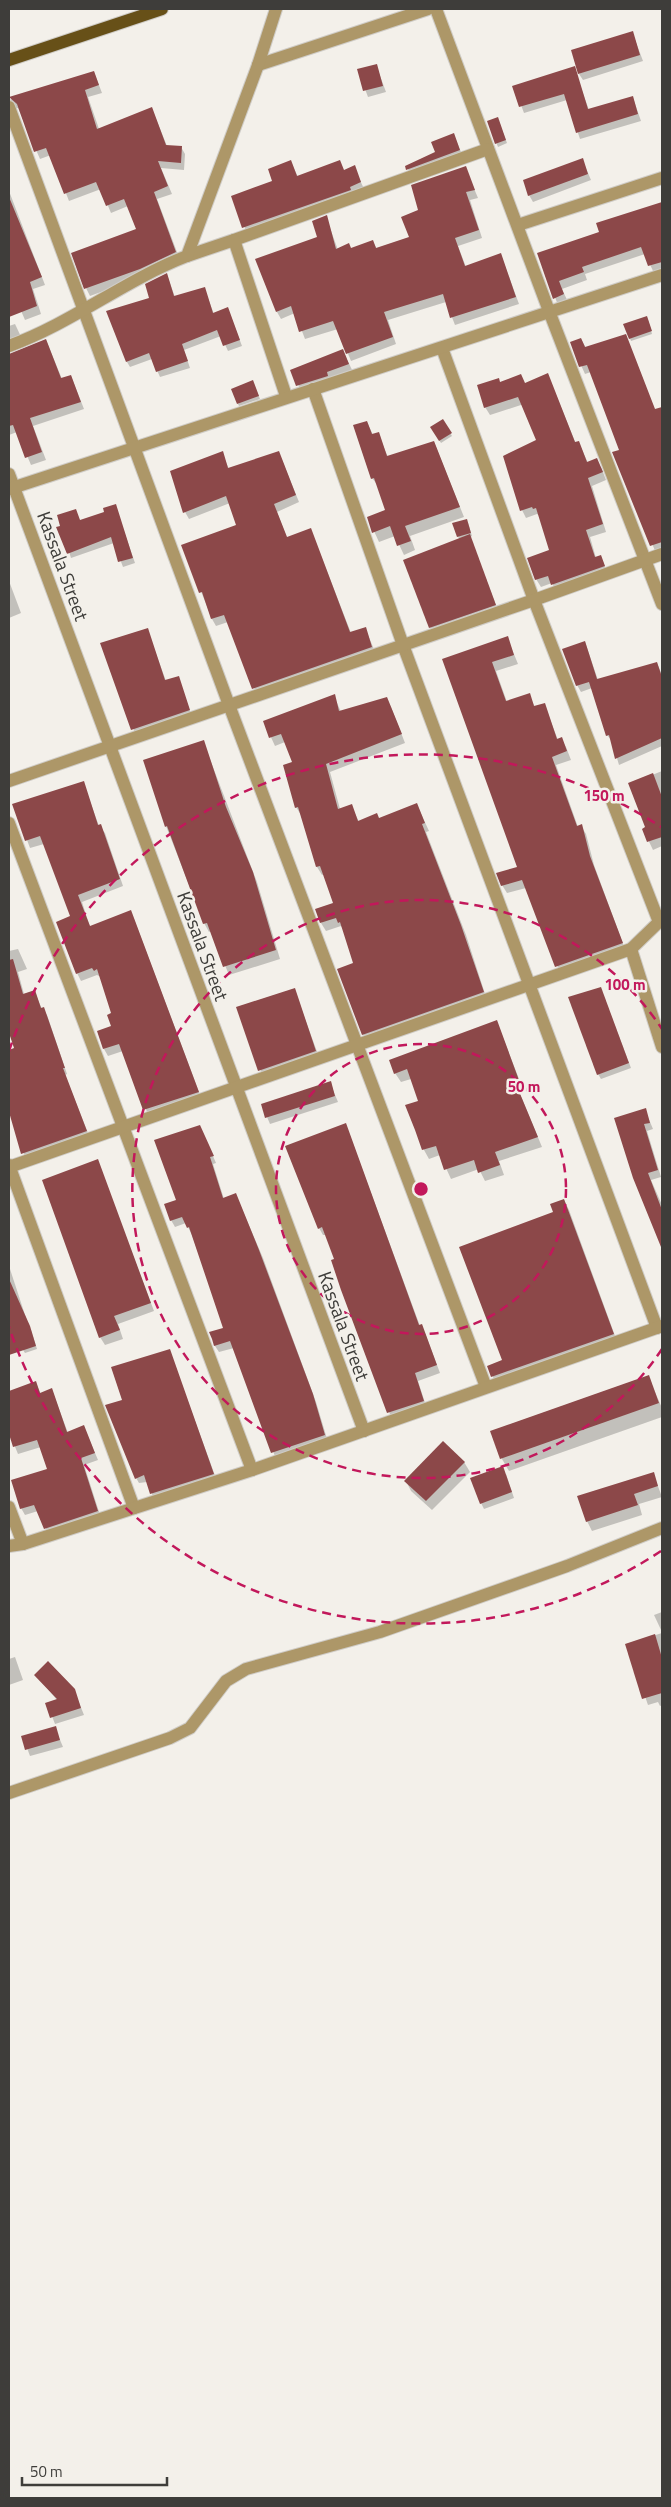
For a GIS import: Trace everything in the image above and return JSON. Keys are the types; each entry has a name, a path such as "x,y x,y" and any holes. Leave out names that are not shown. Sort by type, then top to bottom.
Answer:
{"main road":[{"path":"9,60 141,12 162,9"}],"street":[{"path":"187,256 258,65 276,9"},
{"path":"258,65 428,9"},
{"path":"436,9 549,311 662,604"},
{"path":"9,107 229,705 486,1387"},
{"path":"9,346 83,310 156,268 488,149"},
{"path":"518,225 662,178"},
{"path":"234,240 286,396"},
{"path":"11,488 133,446 442,348 662,275"},
{"path":"134,1508 9,1166 124,1128 631,949 661,920 534,600 442,348"},
{"path":"9,1546 23,1544 252,1470 659,1327 404,645 313,389"},
{"name":"Kassala Street","path":"9,474 11,488 364,1431"},
{"path":"9,781 662,554"},
{"path":"9,823 252,1470"},
{"path":"631,949 662,1047"},
{"path":"9,1507 23,1544"},
{"path":"9,1793 170,1738 190,1728 226,1681 246,1669 380,1632 567,1566 662,1528"}],"building":[{"path":"633,31 640,55 578,74 571,50"},
{"path":"377,64 383,86 363,91 357,69"},
{"path":"575,66 588,109 633,96 638,114 576,133 564,94 519,107 512,86"},
{"path":"94,71 99,85 85,90 97,129 152,107 166,145 182,146 181,163 158,161 168,186 154,192 176,252 140,269 84,289 71,253 136,229 124,199 106,206 96,182 64,194 46,148 34,152 17,104 9,97"},
{"path":"498,117 506,140 495,144 487,121"},
{"path":"454,133 460,150 406,170 405,166 435,152 431,142"},
{"path":"583,158 588,174 528,196 523,180"},
{"path":"291,160 297,176 340,160 344,170 355,165 361,182 350,187 351,190 242,228 231,196 272,181 268,169"},
{"path":"466,166 475,190 466,192 479,230 455,238 465,266 501,253 516,297 450,318 443,294 384,312 393,337 346,354 333,321 299,332 291,306 276,312 255,259 317,237 312,221 327,215 336,249 349,243 351,248 373,240 376,248 409,237 401,217 418,210 411,185"},
{"path":"9,197 42,277 30,282 37,306 9,317"},
{"path":"662,202 662,262 648,266 641,247 582,267 584,272 559,281 564,294 553,299 537,253 599,232 596,223"},
{"path":"167,273 174,296 205,287 213,313 228,307 240,340 223,346 217,330 182,344 188,361 156,372 149,353 126,362 106,311 149,298 145,284"},
{"path":"647,316 652,331 629,339 623,324"},
{"path":"626,334 655,409 662,407 662,542 650,546 612,452 619,450 587,365 579,367 570,342 581,338 585,347"},
{"path":"46,339 61,378 71,375 81,402 30,418 42,452 25,458 13,425 9,426 9,354"},
{"path":"343,349 349,364 327,372 328,376 296,386 290,370"},
{"path":"548,373 575,442 579,441 587,462 597,458 603,472 588,478 603,524 586,530 595,557 601,555 605,566 551,585 548,576 535,580 527,558 549,550 536,508 533,509 532,507 520,511 503,456 536,440 518,397 484,408 477,385 499,378 500,382 521,374 525,383"},
{"path":"253,380 259,396 237,404 231,389"},
{"path":"443,419 452,433 439,441 430,427"},
{"path":"367,421 372,434 379,432 387,456 434,441 460,507 405,526 411,541 397,546 390,526 372,533 367,517 385,510 374,478 371,479 353,425"},
{"path":"223,451 228,468 279,451 296,495 274,504 287,537 311,528 350,632 366,627 372,647 252,689 224,615 211,619 202,592 199,593 181,545 236,525 226,496 183,513 170,471"},
{"path":"116,504 133,558 118,562 111,537 67,554 56,527 60,526 57,515 76,509 80,520 104,512 103,508"},
{"path":"467,519 471,533 457,537 452,523"},
{"path":"470,534 496,605 429,628 403,560"},
{"path":"148,628 165,680 179,676 190,710 131,730 100,643"},
{"path":"508,636 514,655 492,662 506,701 530,693 534,706 545,703 557,739 562,737 567,751 552,757 577,826 582,824 590,856 623,943 555,967 522,880 501,886 496,873 517,867 442,659"},
{"path":"585,641 597,679 657,662 662,677 662,738 615,759 609,735 606,736 589,682 576,686 562,649"},
{"path":"335,694 339,711 387,697 402,734 326,764 338,809 352,804 358,821 377,813 379,818 417,803 425,823 422,824 461,925 484,992 362,1035 337,969 353,963 340,922 338,923 336,918 320,923 315,909 333,903 320,866 316,867 298,807 295,808 283,765 292,762 281,734 269,738 263,721"},
{"path":"204,740 226,807 253,872 276,950 223,967 207,923 203,924 167,826 165,827 143,760"},
{"path":"653,773 662,797 662,837 647,842 642,829 645,827 628,783"},
{"path":"84,781 98,825 101,824 120,879 78,895 90,926 131,910 199,1092 143,1110 119,1044 103,1049 97,1031 111,1026 107,1015 111,1013 97,969 94,971 92,968 76,974 56,922 70,916 40,836 25,841 12,804"},
{"path":"13,959 23,994 35,990 41,1008 44,1007 65,1068 63,1068 87,1131 21,1154 9,1112 9,1050 14,1048 9,1033 9,960"},
{"path":"601,987 629,1063 597,1075 568,997"},
{"path":"295,988 316,1051 258,1071 236,1007"},
{"path":"497,1020 520,1083 516,1084 538,1137 495,1152 500,1165 478,1173 474,1160 444,1170 436,1146 422,1150 405,1105 418,1101 407,1069 394,1074 389,1060"},
{"path":"331,1081 335,1096 265,1118 261,1104"},
{"path":"646,1108 650,1123 644,1124 658,1170 648,1173 662,1210 661,1247 633,1178 614,1118"},
{"path":"346,1123 419,1325 422,1324 437,1365 415,1373 424,1401 387,1413 341,1290 331,1260 334,1259 322,1227 318,1229 285,1146"},
{"path":"200,1125 214,1156 210,1157 223,1198 236,1193 259,1250 313,1394 325,1435 271,1453 230,1341 214,1346 209,1332 223,1328 189,1227 187,1228 182,1217 170,1221 164,1204 176,1200 154,1140"},
{"path":"98,1159 151,1303 114,1316 120,1330 99,1338 42,1180"},
{"path":"564,1199 614,1334 491,1377 487,1366 502,1360 459,1247 553,1212 550,1204"},
{"path":"9,1279 30,1326 36,1346 9,1355"},
{"path":"170,1349 214,1474 150,1494 144,1475 135,1479 105,1405 122,1400 111,1367"},
{"path":"649,1375 659,1403 500,1459 490,1431"},
{"path":"36,1381 40,1393 52,1388 67,1432 84,1425 95,1453 81,1458 98,1511 44,1529 34,1505 20,1509 11,1480 47,1469 37,1440 13,1447 9,1434 9,1391"},
{"path":"443,1441 465,1462 426,1501 404,1481"},
{"path":"503,1466 512,1492 480,1504 470,1478"},
{"path":"654,1472 658,1486 634,1494 638,1505 586,1522 577,1496"},
{"path":"655,1634 662,1658 662,1693 642,1699 625,1644"},
{"path":"48,1661 75,1689 81,1708 50,1718 45,1703 57,1699 34,1675"},
{"path":"56,1726 60,1740 25,1750 21,1736"}]}
